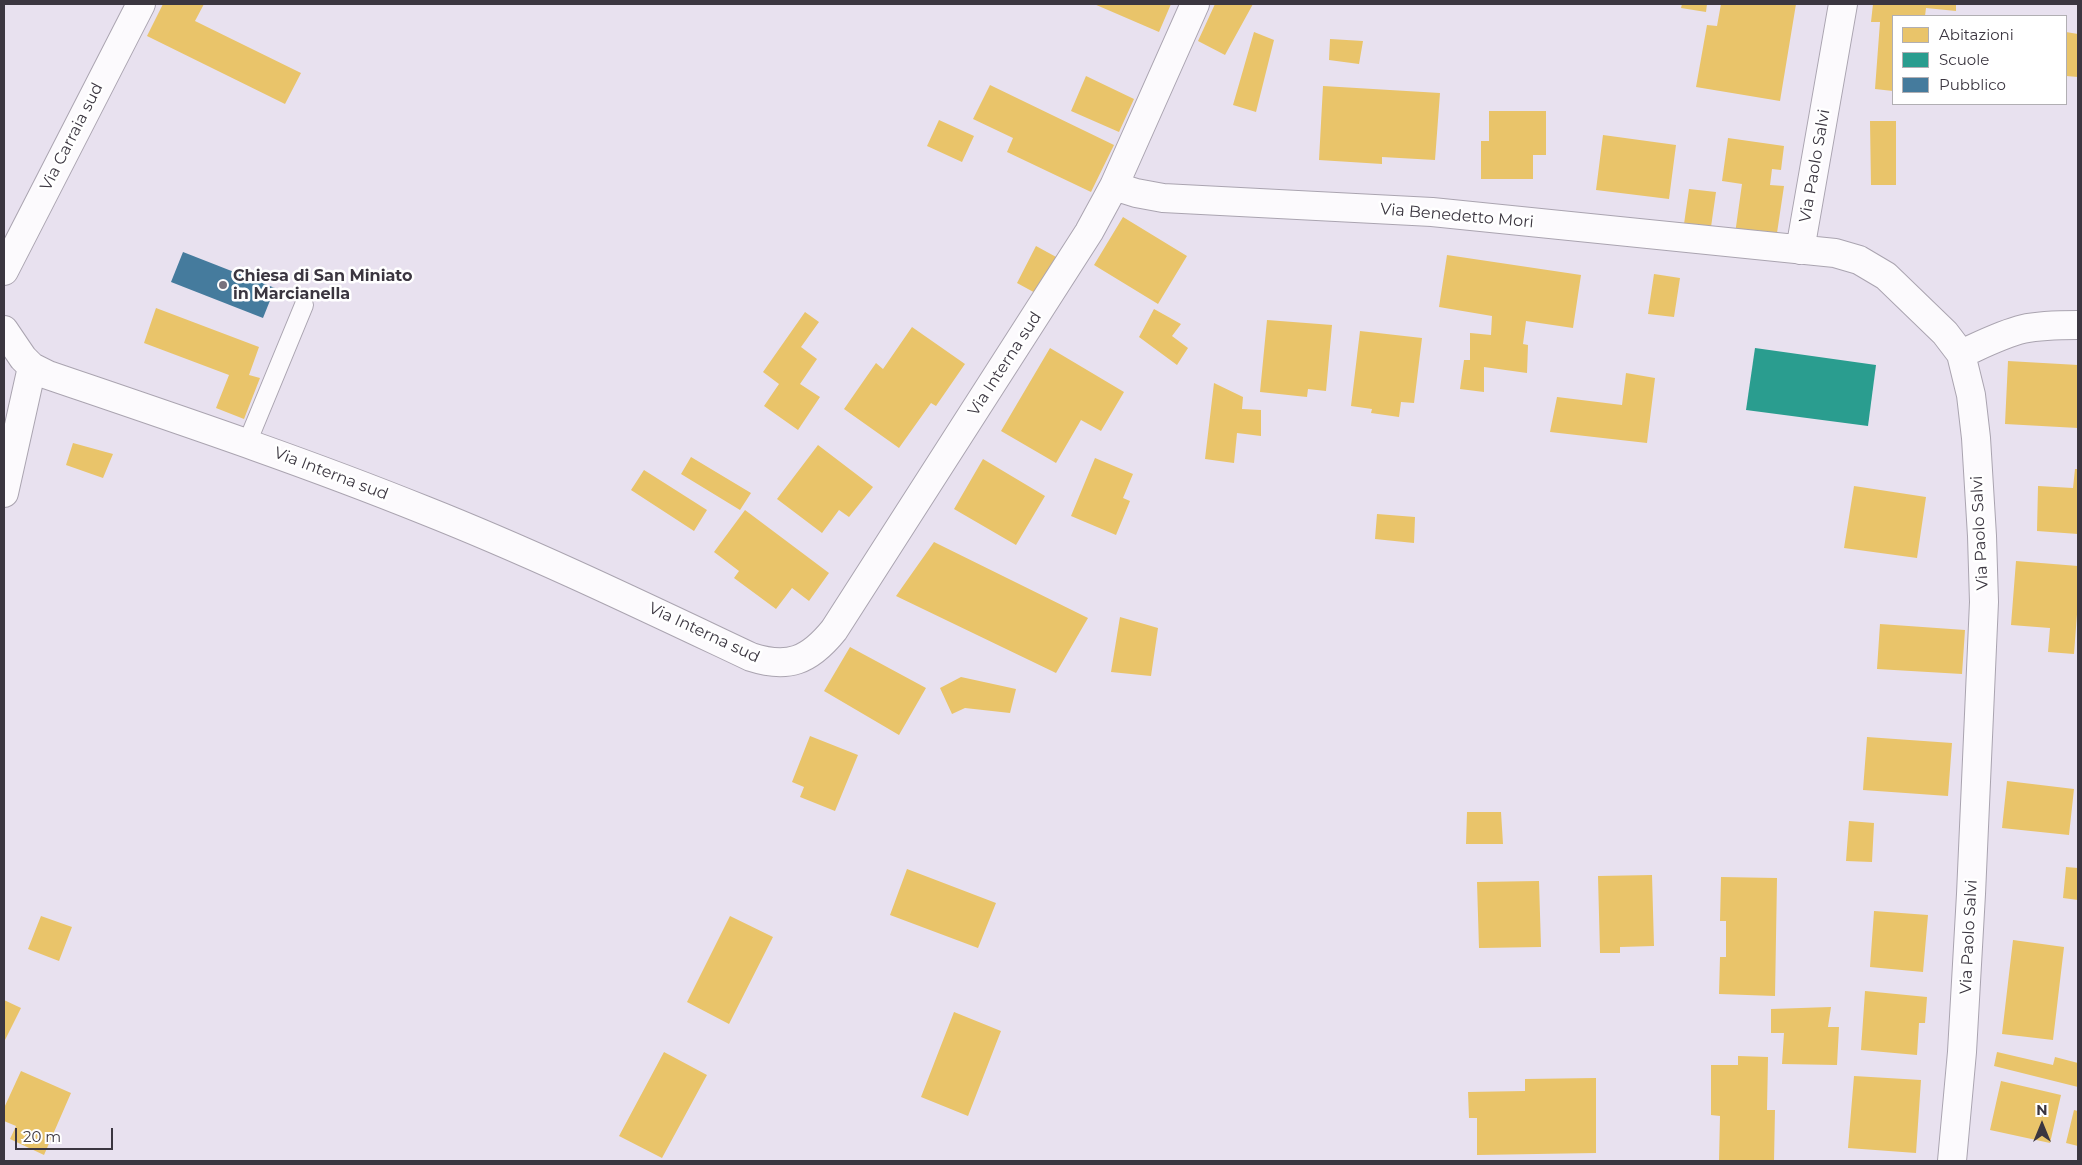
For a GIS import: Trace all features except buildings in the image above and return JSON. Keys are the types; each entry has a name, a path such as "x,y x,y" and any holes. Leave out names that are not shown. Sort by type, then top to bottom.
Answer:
{"street":[{"name":"Via Carraia sud","path":"4,271 141,4"},
{"name":"Via Interna sud","path":"32,367 247,443 426,510 595,583 751,657 769,663 788,662 805,657 819,647 834,630 1057,284 1114,186 1195,4"},
{"name":"Via Paolo Salvi","path":"1844,4 1800,250 1835,253 1859,260 1886,276 1940,327 1961,354 1970,394 1976,438 1984,602 1962,1052 1952,1161"},
{"name":"Via Benedetto Mori","path":"1114,186 1136,193 1163,198 1432,212 1800,250"},
{"path":"1961,354 1992,339 2024,329 2052,325 2078,325"},
{"path":"4,330 23,358 32,367 4,493"}],"lane":[{"path":"247,443 304,305"}],"place":[{"name":"Chiesa di San Miniato in Marcianella","path":"223,285"}]}
